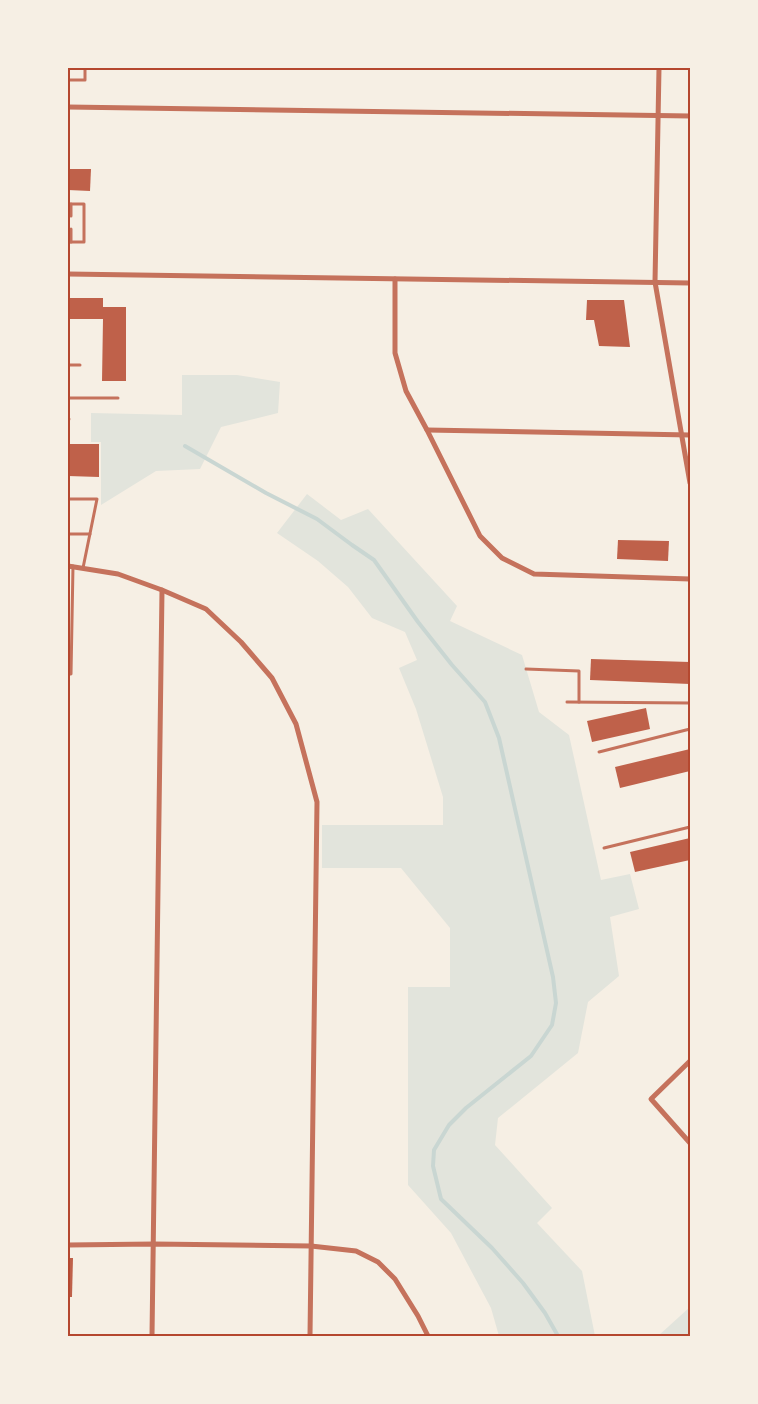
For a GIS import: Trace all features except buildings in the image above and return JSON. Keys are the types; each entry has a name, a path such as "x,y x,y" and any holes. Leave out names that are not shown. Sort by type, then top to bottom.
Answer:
{"street":[{"path":"658,68 655,282 690,483"},
{"path":"68,107 690,116"},
{"path":"68,274 690,282"},
{"path":"395,279 395,353 406,391 480,536 502,558 534,574 690,579"},
{"path":"427,430 690,435"},
{"path":"70,566 118,574 206,609 241,642 272,678 296,724 317,802 310,1336"},
{"path":"152,1336 162,590"},
{"path":"690,1061 651,1099 690,1143"},
{"path":"68,1245 311,1246 356,1251 378,1262 395,1279 428,1336"}],"lane":[{"path":"68,80 85,80 85,68"},
{"path":"71,216 69,204 84,204 84,242 69,242 71,229"},
{"path":"68,365 80,366"},
{"path":"68,398 118,398"},
{"path":"68,499 97,500 84,568"},
{"path":"68,534 90,534"},
{"path":"68,674 72,674 70,566"},
{"path":"526,669 579,671 579,702"},
{"path":"567,702 690,703"},
{"path":"599,752 690,729"},
{"path":"604,848 690,826"}],"shaded area":[{"path":"182,375 237,375 280,382 278,413 221,427 200,469 156,471 101,505 101,442 91,442 91,413 182,415"},
{"path":"307,494 341,520 368,509 457,606 450,621 522,655 539,712 569,735 601,880 630,874 639,909 610,917 619,976 588,1002 578,1053 498,1118 495,1145 552,1208 537,1223 582,1271 595,1336 499,1336 491,1308 451,1233 408,1185 408,987 450,987 450,928 401,868 322,868 322,825 443,825 443,797 416,709 399,668 417,660 405,632 372,618 348,587 318,561 277,533"},
{"path":"690,1307 690,1336 658,1336"}],"waterway":[{"path":"185,446 266,493 317,519 374,560 418,622 452,665 485,702 499,738 553,977 556,1003 552,1025 531,1056 466,1108 449,1125 434,1150 433,1166 441,1199 492,1248 523,1283 545,1313 558,1336"}]}
